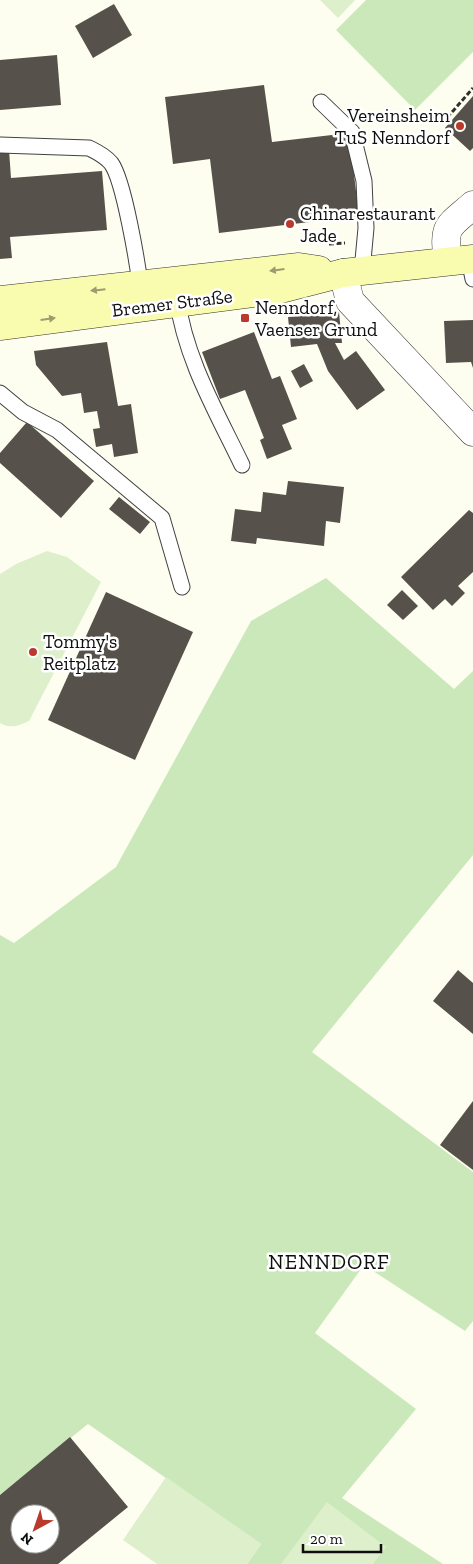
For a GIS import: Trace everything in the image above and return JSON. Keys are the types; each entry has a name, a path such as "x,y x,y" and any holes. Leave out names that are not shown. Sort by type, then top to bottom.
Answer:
{"main road":[{"name":"Bremer Straße","path":"0,300 142,296 176,292 277,290 352,272 466,265"},
{"name":"Bremer Straße","path":"0,326 142,296"}],"street":[{"path":"466,265 444,236 449,225 473,205"},
{"path":"352,272 350,301 473,432"}],"lane":[{"path":"321,102 352,132 364,181 366,228 352,272"},
{"path":"0,145 89,148 101,153 112,164 120,183 142,296"},
{"path":"176,292 180,322 199,374 242,465"},
{"path":"0,393 23,412 57,430 162,518 182,587"}],"path":[{"path":"450,123 446,119 473,88"},
{"path":"462,100 466,104"}],"green space":[{"path":"320,0 355,0 338,18"},
{"path":"366,0 473,0 473,52 415,110 336,30"},
{"name":"Tommy's Reitplatz","path":"47,551 67,557 101,582 29,721 7,726 0,723 0,574 16,564"},
{"path":"326,578 454,689 473,671 473,855 312,1052 473,1172 473,1321 465,1331 364,1265 315,1333 416,1409 342,1498 443,1564 247,1564 261,1544 88,1424 0,1495 0,935 14,943 116,867 251,621"},
{"path":"166,1477 261,1544 247,1564 157,1564 123,1540"},
{"path":"327,1502 386,1547 373,1564 281,1564"}],"building":[{"path":"114,4 132,35 93,58 75,26"},
{"path":"57,55 61,105 0,110 0,60"},
{"path":"264,85 272,142 349,133 359,216 219,233 210,159 173,164 165,97"},
{"name":"Vereinsheim TuS Nenndorf","path":"473,96 473,148 470,151 445,128"},
{"path":"9,150 11,178 102,171 107,230 10,237 12,258 0,259 0,151"},
{"path":"339,312 342,343 335,343 344,360 356,351 385,390 357,410 328,371 317,344 291,347 288,317"},
{"path":"473,320 473,368 471,362 446,363 444,321"},
{"path":"254,332 272,379 280,376 297,419 282,425 292,449 267,459 260,440 264,438 245,390 220,399 202,352"},
{"path":"107,342 118,406 131,404 138,453 114,457 112,444 96,447 93,429 100,428 97,411 84,413 81,393 62,396 36,365 34,351"},
{"path":"304,364 313,381 300,388 291,371"},
{"path":"27,422 94,481 61,518 0,463 0,453"},
{"path":"288,481 344,487 340,523 326,521 324,546 257,538 256,544 231,541 235,509 261,512 263,492 286,495"},
{"path":"119,497 150,522 140,534 109,509"},
{"path":"469,510 473,513 473,572 458,586 465,593 452,606 445,599 433,610 401,577"},
{"path":"402,590 418,606 403,620 387,605"},
{"path":"106,592 193,632 135,760 48,720"},
{"path":"458,970 473,983 473,1034 433,1001"},
{"path":"473,1101 473,1170 440,1145"},
{"path":"70,1437 128,1507 58,1564 0,1564 0,1495"}],"place":[{"name":"Vereinsheim TuS Nenndorf","path":"460,126"},
{"name":"Chinarestaurant Jade","path":"290,224"},
{"name":"Nenndorf, Vaenser Grund","path":"245,318"},
{"name":"Tommy's Reitplatz","path":"33,652"}],"district":[{"name":"NENNDORF","path":"329,1261"}]}
